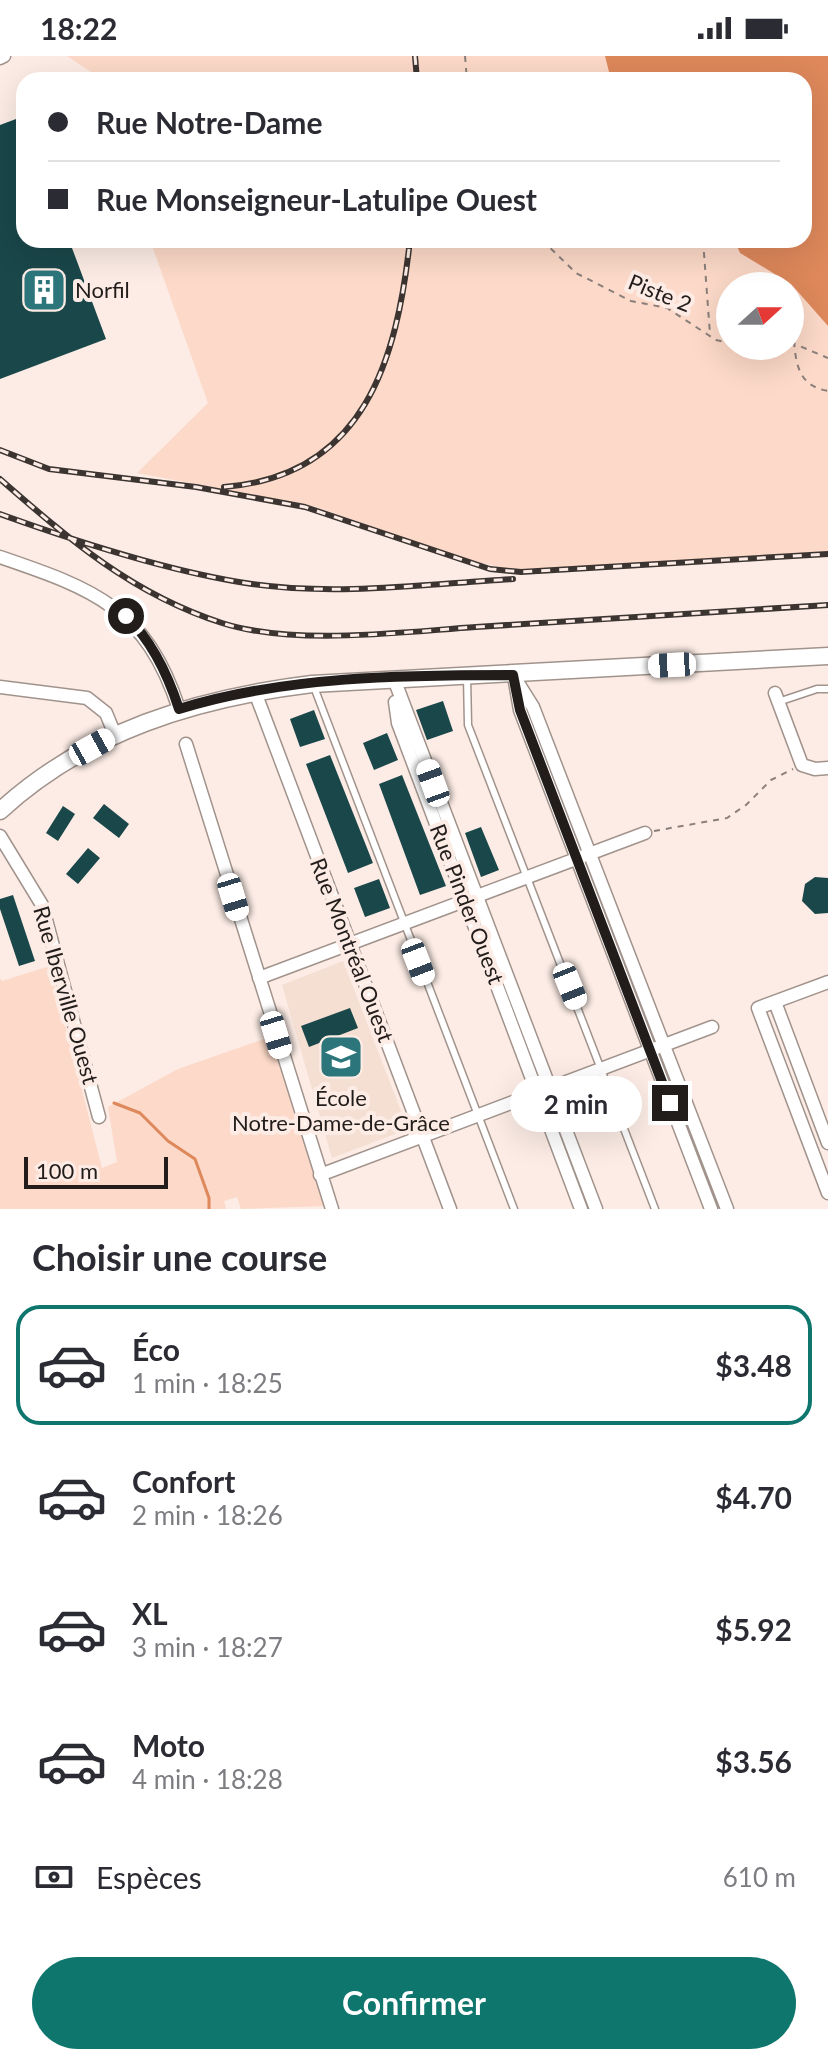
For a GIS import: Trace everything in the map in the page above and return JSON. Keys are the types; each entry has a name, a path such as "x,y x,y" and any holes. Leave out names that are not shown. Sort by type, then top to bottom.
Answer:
{"main road":[{"path":"0,811 55,769 115,735 179,709 255,692 312,684 828,656"}],"street":[{"path":"0,557 101,597 126,616 139,629 160,664 179,709"},
{"path":"513,675 520,710 663,1044 727,1209"},
{"name":"Rue Pinder Ouest","path":"394,679 471,898 544,1090 596,1209"},
{"path":"0,687 87,698 106,713 115,735"},
{"name":"Rue Montréal Ouest","path":"255,692 450,1209"},
{"path":"777,698 802,765 815,769 828,768"},
{"path":"186,744 332,1209"},
{"path":"259,978 645,833"},
{"name":"Rue Iberville Ouest","path":"0,836 42,905 99,1117"},
{"path":"583,856 649,1049 711,1209"},
{"path":"827,987 758,1008 828,1193"},
{"path":"775,1002 828,1143"},
{"path":"320,1175 712,1027"},
{"name":"Rue Pinder Ouest","path":"544,1090 581,1209"}],"lane":[{"path":"467,676 468,725 655,1209"},
{"path":"312,684 514,1209"},
{"path":"777,698 828,689"}],"path":[{"name":"Piste 2","path":"550,248 576,273 631,301 667,308 716,338"},
{"path":"704,248 710,336"},
{"path":"804,347 828,358"},
{"path":"795,360 809,386 828,391"},
{"path":"645,833 727,818 746,805 771,780 802,765"}],"shaded area":[{"path":"67,56 605,56 609,72 91,72"},
{"path":"605,56 828,56 828,326 804,299 804,272 771,272 740,253 738,248 812,248 812,72 609,72"},
{"path":"153,248 738,248 740,253 771,272 716,272 716,360 804,360 804,299 828,326 828,552 514,570 468,560 313,506 137,473 208,403"},
{"name":"École Notre-Dame-de-Grâce","path":"343,961 408,1129 332,1158 282,985"},
{"path":"50,966 102,1168 117,1162 108,1107 178,1069 270,1037 324,1206 241,1209 237,1197 224,1201 226,1209 0,1209 0,978 2,981"}],"building":[{"name":"Norfil","path":"16,119 16,248 72,248 106,339 0,379 0,125"},
{"path":"443,701 453,731 427,740 416,710"},
{"path":"314,710 325,739 300,747 290,719"},
{"path":"387,733 398,760 374,770 363,743"},
{"path":"330,755 373,863 348,873 306,764"},
{"path":"402,775 446,886 420,895 379,784"},
{"path":"104,804 129,824 119,838 93,818"},
{"path":"63,806 75,814 58,841 46,833"},
{"path":"481,827 499,870 481,877 465,833"},
{"path":"88,848 100,858 78,884 66,874"},
{"path":"815,877 828,878 828,913 815,914 802,901 805,884"},
{"path":"379,879 390,908 365,917 354,888"},
{"path":"13,895 35,961 19,966 0,909 0,899"},
{"path":"350,1008 358,1028 309,1047 301,1026"}],"waterway":[{"path":"114,1103 140,1113 168,1141 195,1159 209,1198 209,1209"}],"railway":[{"path":"415,56 416,72"},
{"path":"224,487 272,478 311,460 341,435 365,404 383,368 395,327 409,248"},
{"path":"0,450 49,469 196,487 305,507 490,569 521,572 828,554"},
{"path":"0,479 77,544 131,581 189,611 251,630 348,636 828,605"},
{"path":"0,514 124,555 252,584 349,589 513,579"}],"place":[{"name":"Norfil","path":"44,290"},
{"name":"École Notre-Dame-de-Grâce","path":"341,1057"}],"route":[{"path":"126,616 139,629 160,664 179,709 229,696 312,684 513,675 520,710 670,1103"}]}
